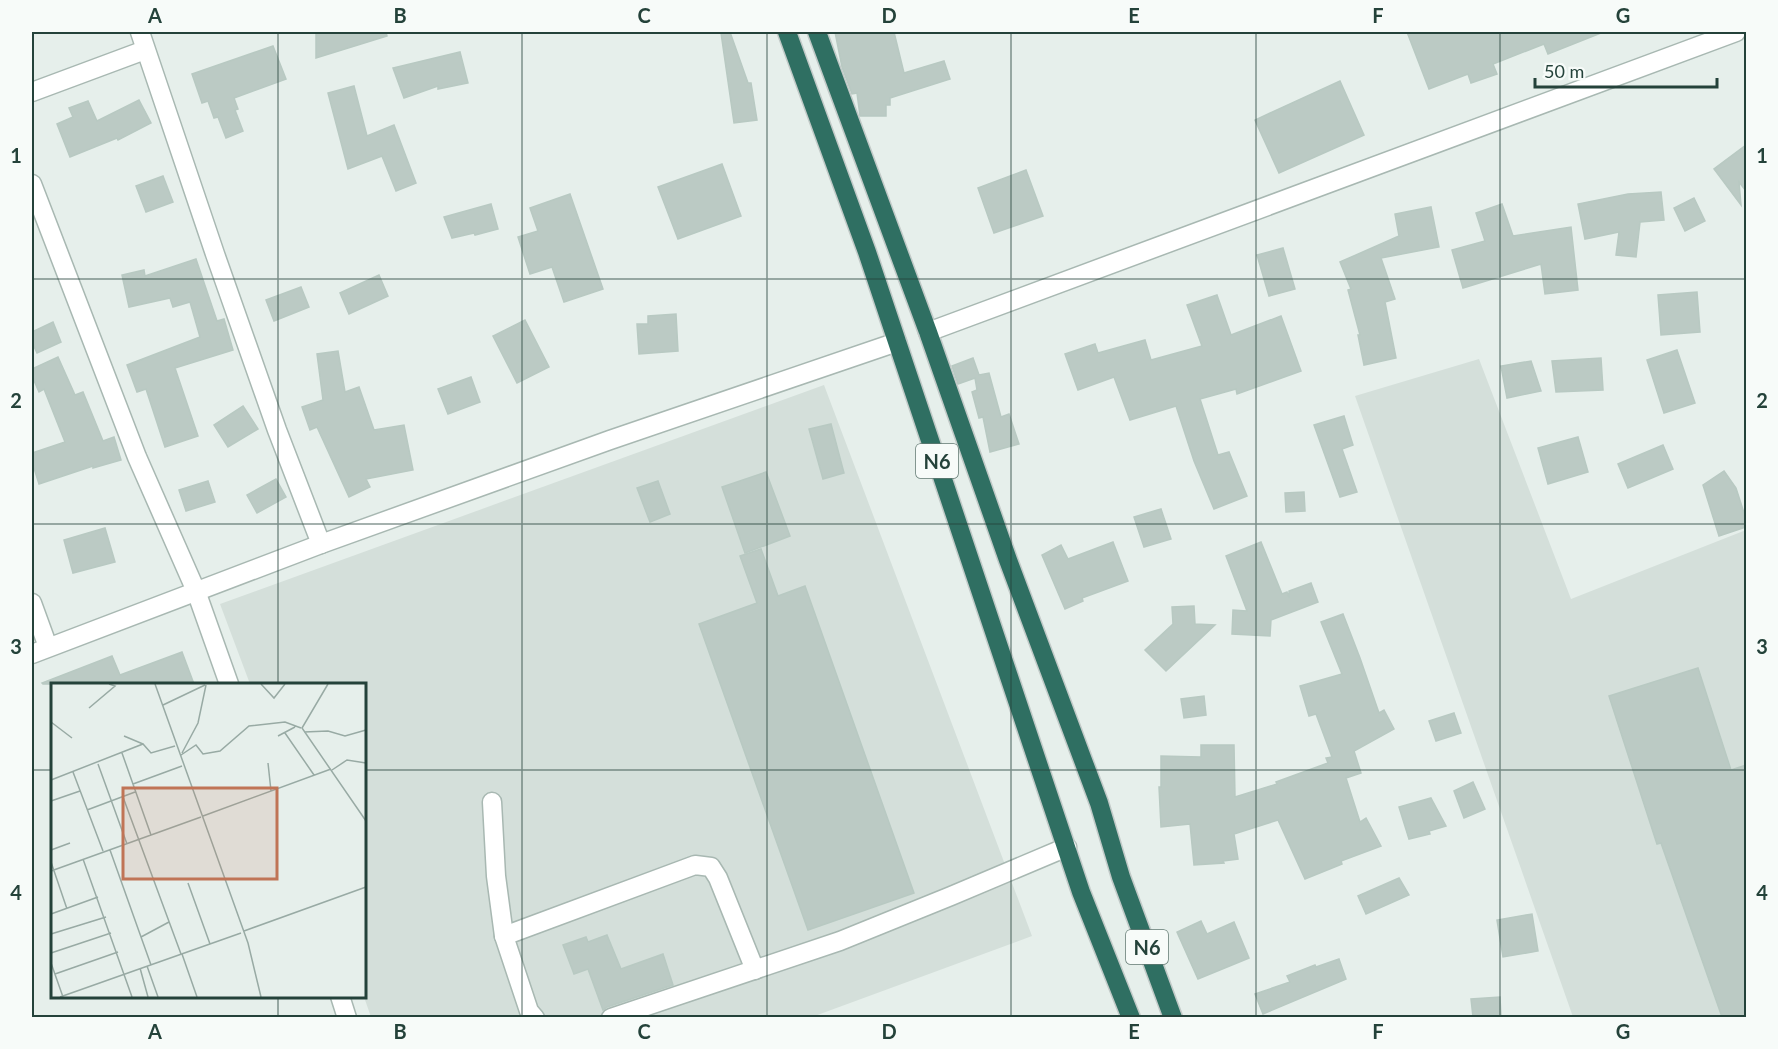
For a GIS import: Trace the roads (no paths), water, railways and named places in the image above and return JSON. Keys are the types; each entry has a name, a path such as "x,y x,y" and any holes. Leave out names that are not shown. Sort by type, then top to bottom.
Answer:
{"highway":[{"name":"N6","path":"788,32 867,252 1082,891 1131,1017"},
{"name":"N6","path":"817,32 928,332 1008,560 1099,803 1121,877 1173,1017"}],"street":[{"path":"140,32 277,430 321,544"},
{"path":"928,332 1715,35 1736,32"},
{"path":"32,92 145,50"},
{"path":"32,184 137,457 196,591 229,683"},
{"path":"32,603 40,651 321,544 610,440 897,342"},
{"path":"492,802 496,876 504,936 529,1011 535,1017"},
{"path":"611,1017 840,941 1067,847"},
{"path":"504,936 695,865 711,867 718,878 756,970"},
{"path":"341,998 347,1017"}]}
